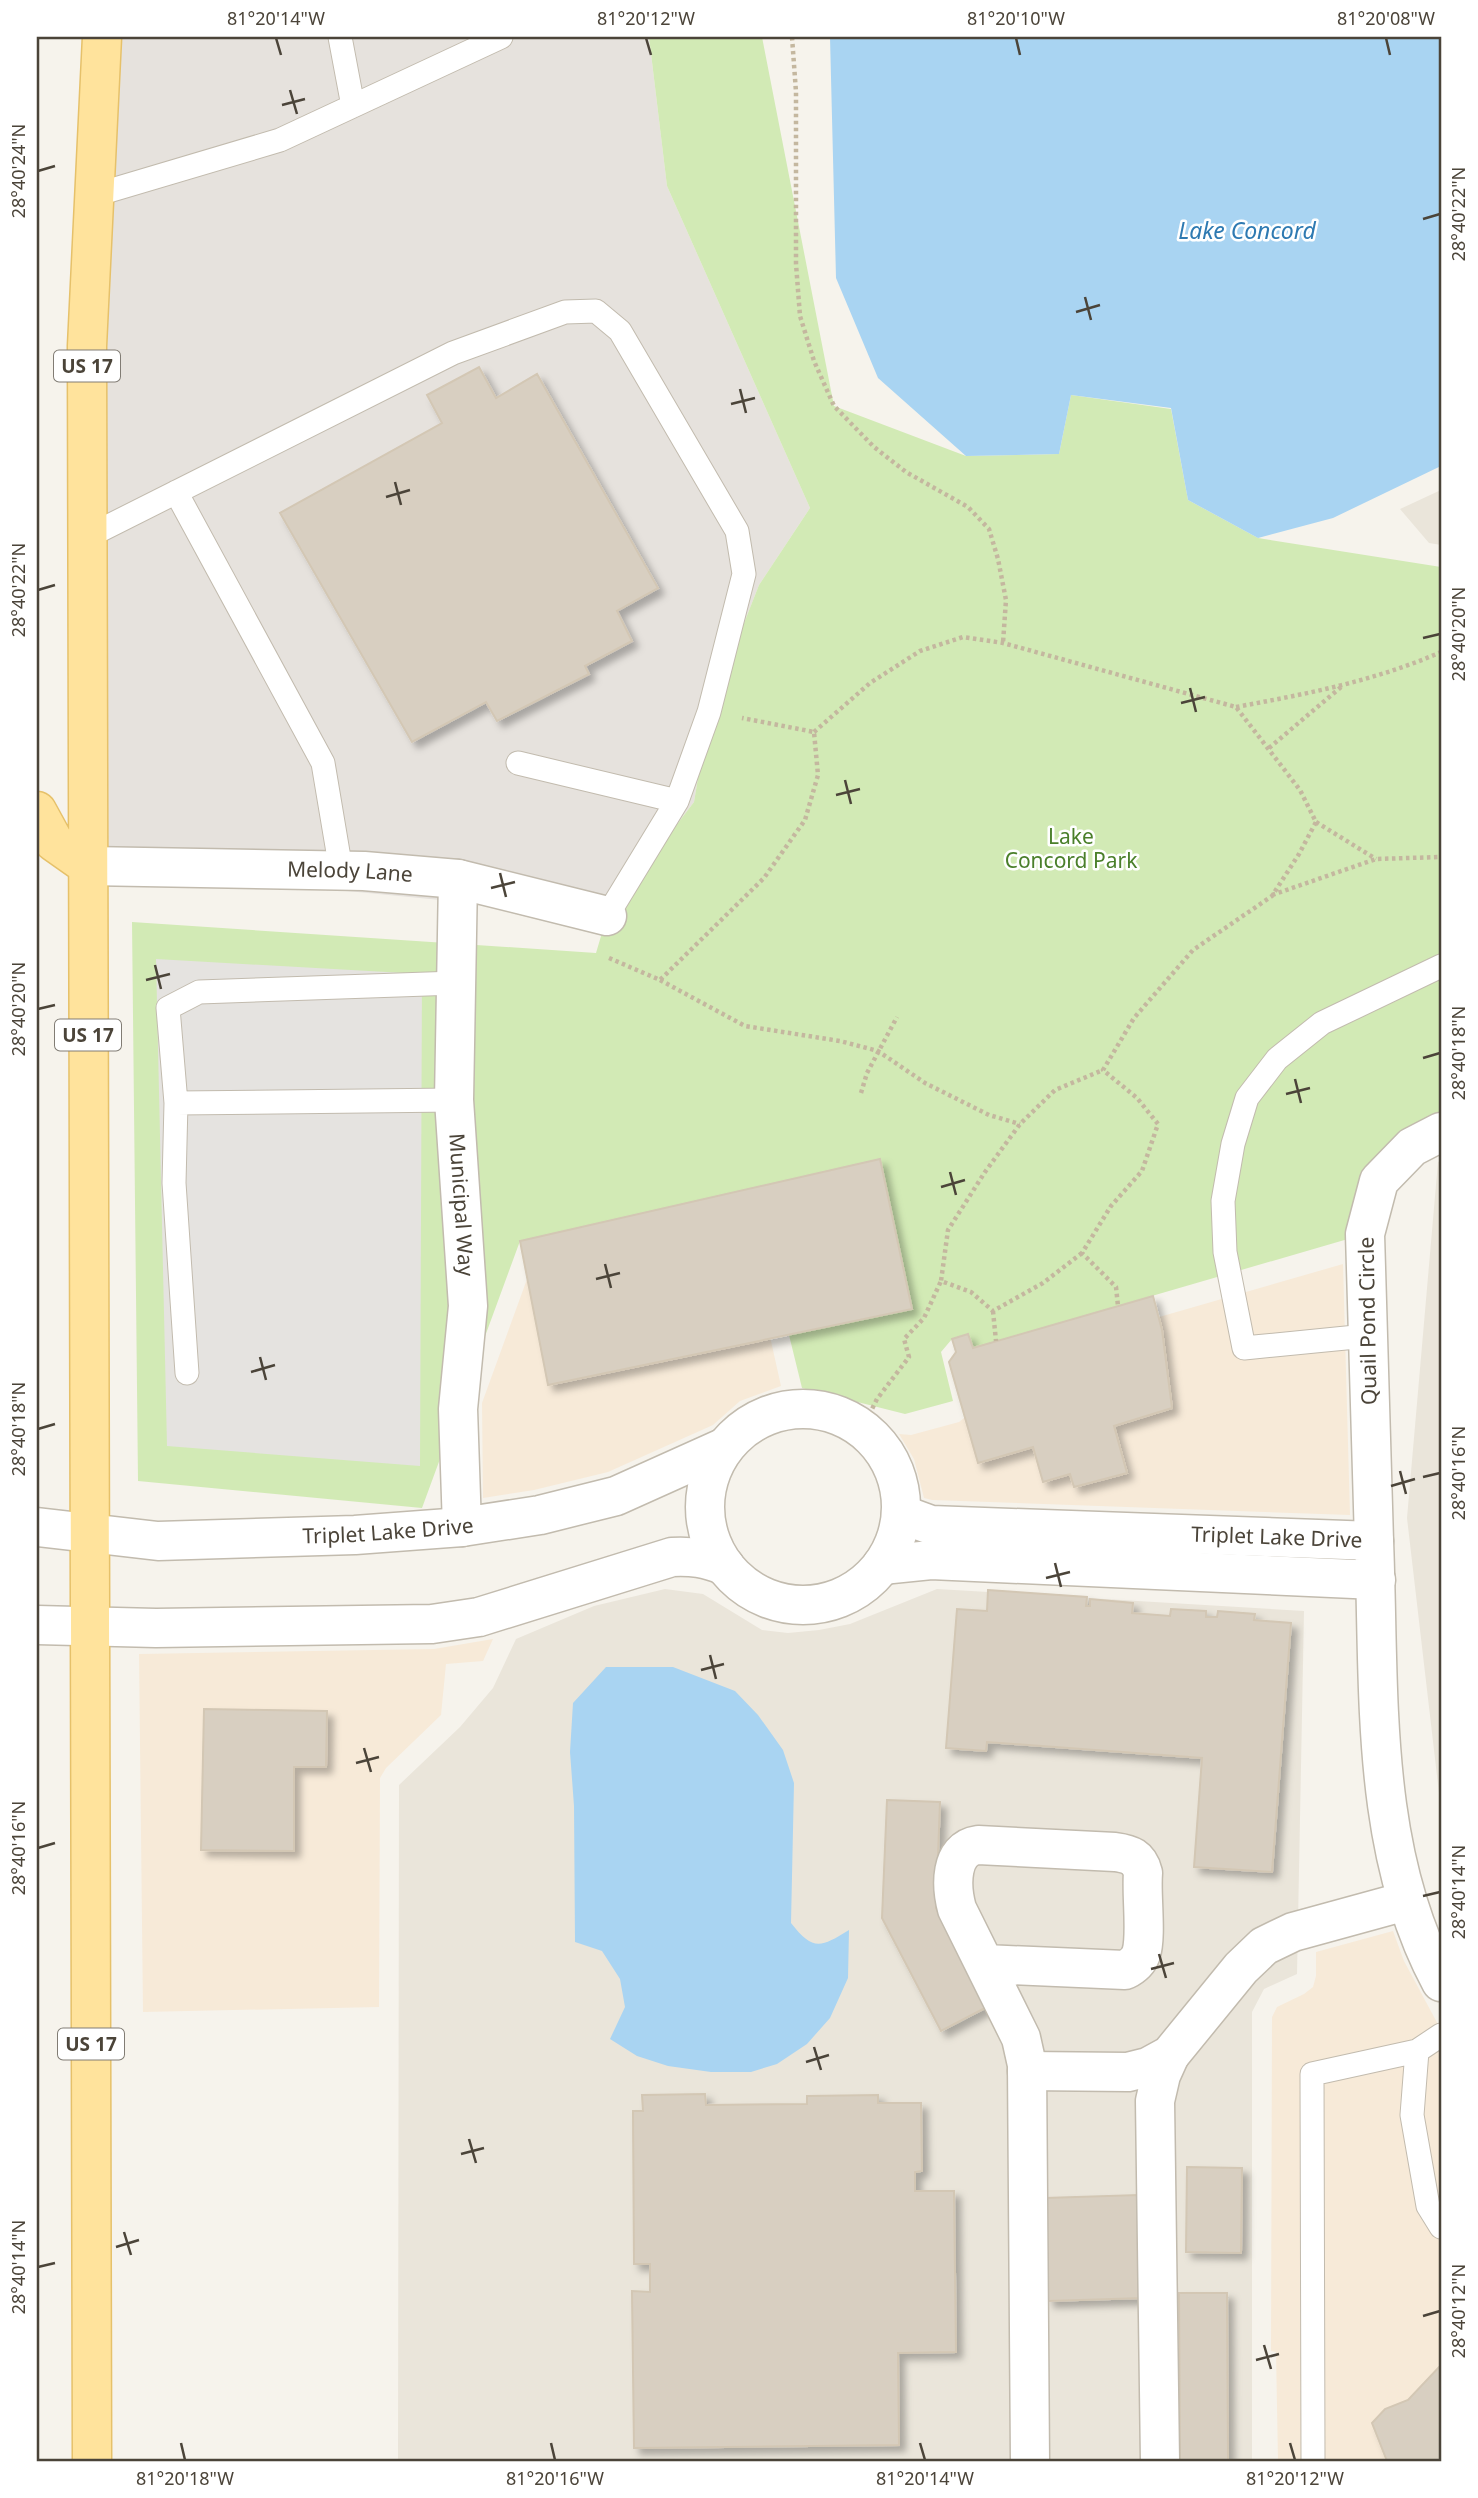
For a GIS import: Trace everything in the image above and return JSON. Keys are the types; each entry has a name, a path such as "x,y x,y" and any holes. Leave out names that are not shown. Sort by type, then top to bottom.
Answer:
{"main road":[{"name":"US 17","path":"92,2461 87,346 102,37"},
{"path":"37,811 54,842 88,866"}],"street":[{"name":"Melody Lane","path":"88,866 341,870 458,880 607,916"},
{"name":"Municipal Way","path":"458,880 454,1100 468,1306 458,1409 462,1527"},
{"name":"Quail Pond Circle","path":"1374,1541 1365,1234 1380,1181 1412,1147 1441,1132"},
{"path":"813,1409 846,1419 873,1438 892,1465 901,1497 901,1514 891,1553 872,1577 848,1595 819,1604 789,1605 760,1596 735,1578 725,1566 717,1555 707,1528 705,1500 711,1472 725,1447 750,1425 780,1412 813,1409"},
{"name":"Triplet Lake Drive","path":"37,1527 158,1541 355,1535 462,1527 540,1515 616,1496 725,1447"},
{"name":"Triplet Lake Drive","path":"901,1514 931,1525 1374,1541 1385,1786 1394,1851 1406,1901 1423,1949 1441,1982"},
{"path":"37,1625 156,1628 432,1624 479,1618 672,1558 692,1556 725,1566"},
{"path":"882,1565 931,1560 1376,1580"},
{"path":"985,1964 1125,1970 1133,1965 1142,1947 1141,1864 1130,1854 1115,1852 978,1844 968,1846 956,1861 954,1897 957,1909 1021,2038 1027,2071 1030,2461"},
{"path":"1160,2461 1155,2101 1161,2075 1170,2055 1241,1968 1264,1946 1293,1932 1406,1901"},
{"path":"1027,2071 1135,2071 1170,2055"}],"lane":[{"path":"340,37 353,106"},
{"path":"95,195 280,140 501,37"},
{"path":"87,537 453,354 565,312 596,311 620,331 737,531 744,573 709,712 677,801 607,916"},
{"path":"176,492 323,763 341,870"},
{"path":"518,763 677,801"},
{"path":"1366,1336 1244,1348 1225,1252 1223,1201 1233,1144 1247,1098 1277,1059 1322,1023 1441,966"},
{"path":"187,1373 174,1183 176,1103 168,1008 199,992 456,983"},
{"path":"176,1103 454,1100"},
{"path":"1313,2461 1312,2074 1417,2051 1441,2035"},
{"path":"1417,2051 1412,2115 1428,2206 1441,2227"}],"path":[{"path":"792,37 796,92 796,264 800,316 814,362 834,406 874,447 906,472 968,507 989,529 1006,600 1003,643"},
{"path":"814,732 870,682 920,651 963,637 1003,643 1236,708 1342,687 1406,668 1441,652"},
{"path":"1269,748 1342,687"},
{"path":"1236,708 1300,790 1316,822 1376,859"},
{"path":"709,712 814,732"},
{"path":"660,980 764,878 805,820 818,775 814,732"},
{"path":"1272,896 1316,822"},
{"path":"866,1421 877,1399 909,1357 904,1339 924,1318 941,1281 948,1230 985,1172 1020,1124 1055,1090 1103,1070 1134,1018 1193,950 1272,896 1376,859 1441,857"},
{"path":"596,953 660,980 745,1026 840,1041 878,1051 936,1089 989,1115 1020,1124"},
{"path":"861,1093 867,1073 897,1017"},
{"path":"993,1311 1043,1283 1082,1253 1111,1206 1142,1171 1158,1124 1137,1098 1103,1070"},
{"path":"1082,1253 1116,1287 1118,1306"},
{"path":"941,1281 971,1292 993,1311 996,1341"}],"shaded area":[{"path":"102,37 649,37 667,186 810,508 759,585 709,712 694,802 607,916 88,866"},
{"path":"1441,490 1441,545 1429,543 1400,509"},
{"path":"156,959 422,974 420,1466 167,1446"},
{"path":"1441,1160 1441,1810 1407,1518 1438,1162"},
{"path":"534,1260 769,1332 781,1386 740,1401 713,1425 608,1472 534,1490 483,1498 482,1403"},
{"path":"1343,1264 1350,1515 924,1498 914,1459 899,1434 911,1435 959,1422 968,1415 979,1369"},
{"path":"665,1589 703,1594 762,1630 788,1633 850,1624 937,1589 1304,1611 1297,1974 1264,1989 1252,2012 1252,2461 398,2461 399,1785 460,1727 493,1688 516,1639 594,1606"},
{"path":"493,1639 483,1661 446,1664 441,1715 386,1768 380,1778 379,2007 143,2012 139,1654 434,1649"},
{"path":"1393,1931 1404,1961 1441,2030 1441,2461 1278,2461 1276,2352 1271,2351 1272,2017 1277,2007 1313,1987 1316,1952"}],"green space":[{"name":"Lake Concord Park","path":"649,37 762,37 834,406 966,456 1059,454 1071,395 1171,409 1188,500 1258,538 1441,567 1441,1132 1412,1147 1365,1234 973,1348 968,1334 952,1339 941,1352 953,1401 905,1414 802,1388 789,1335 912,1309 880,1159 520,1241 422,1508 138,1481 132,922 596,953 607,916 694,802 709,712 759,585 810,508 667,186"}],"water":[{"name":"Lake Concord","path":"830,37 1441,37 1441,466 1333,518 1258,538 1188,500 1171,408 1071,395 1059,454 966,456 878,378 836,278"},
{"path":"606,1667 673,1667 735,1691 758,1715 783,1750 794,1783 791,1923 805,1938 817,1944 849,1930 848,1978 830,2018 807,2044 777,2064 751,2072 711,2072 668,2066 637,2056 610,2039 625,2007 620,1979 602,1951 575,1942 574,1806 570,1752 573,1703"}],"building":[{"path":"479,367 496,398 537,374 658,588 617,611 632,641 585,666 589,674 497,721 486,702 412,742 280,513 442,423 427,395"},
{"path":"880,1159 912,1309 548,1385 520,1241"},
{"path":"1153,1296 1162,1330 1172,1408 1114,1426 1127,1473 1074,1487 1070,1474 1043,1482 1033,1447 978,1463 949,1362 956,1352 952,1339 968,1334 973,1348"},
{"path":"988,1590 1087,1597 1086,1606 1090,1606 1090,1599 1133,1603 1132,1613 1170,1616 1171,1609 1206,1611 1206,1617 1217,1617 1218,1611 1255,1614 1254,1620 1291,1623 1272,1872 1194,1867 1202,1758 987,1742 986,1751 946,1748 957,1609 987,1611"},
{"path":"204,1709 327,1711 326,1767 294,1767 294,1851 201,1850"},
{"path":"887,1800 940,1802 936,1908 987,2007 941,2031 882,1918"},
{"path":"705,2094 706,2105 807,2104 807,2096 878,2095 878,2103 921,2103 922,2171 915,2172 915,2191 954,2191 956,2352 898,2353 899,2445 634,2448 632,2291 650,2292 650,2264 634,2264 633,2111 643,2111 642,2095"},
{"path":"1187,2167 1242,2168 1241,2253 1186,2252"},
{"path":"1139,2195 1143,2298 1048,2301 1045,2198"},
{"path":"1179,2293 1227,2293 1228,2461 1180,2461"},
{"path":"1441,2365 1441,2461 1387,2461 1372,2423 1385,2409 1408,2400"}]}
